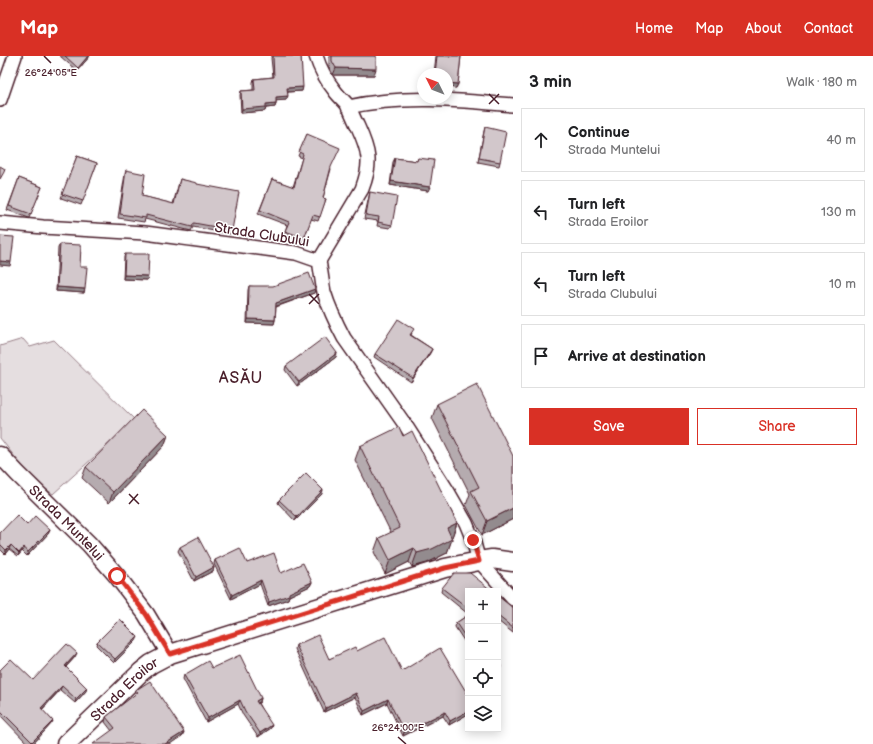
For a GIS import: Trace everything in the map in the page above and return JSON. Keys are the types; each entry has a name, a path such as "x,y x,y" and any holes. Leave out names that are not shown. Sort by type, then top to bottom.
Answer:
{"main road":[{"name":"Strada Eroilor","path":"66,744 141,672 151,664 170,654 445,568 492,559 513,562"}],"street":[{"path":"0,100 15,56"},
{"path":"316,56 326,78 348,107 364,141 368,154 367,176 362,189 319,261"},
{"path":"348,107 410,99 464,100 513,105"},
{"name":"Strada Clubului","path":"0,223 145,233 296,253 319,261 324,291 335,322 344,338 406,426 447,490 466,523 479,561"},
{"name":"Strada Muntelui","path":"0,455 89,544 117,576 146,614 170,654"},
{"path":"479,561 513,599"}],"shaded area":[{"path":"23,339 30,347 54,340 135,420 53,494 33,480 0,438 0,346"}],"building":[{"path":"65,56 88,56 78,68"},
{"path":"273,56 301,56 303,87 287,88 288,96 276,97 276,103 266,104 266,107 242,109 241,91 255,90 254,79 274,77"},
{"path":"332,56 376,56 376,69 336,68 332,61"},
{"path":"437,56 461,56 458,84 453,84 453,68 436,68"},
{"path":"485,127 506,132 500,162 479,158"},
{"path":"307,134 340,148 331,167 323,198 326,199 320,217 313,215 304,238 285,231 289,222 260,210 272,179 294,187 303,154 299,152"},
{"path":"77,156 97,163 83,201 62,194"},
{"path":"395,158 417,161 418,158 434,160 430,187 391,181"},
{"path":"0,166 5,169 0,179"},
{"path":"126,170 145,174 142,196 174,204 180,179 197,184 239,192 232,230 194,223 192,227 146,215 146,218 120,214"},
{"path":"19,178 42,187 31,214 9,206"},
{"path":"370,192 397,197 392,225 378,222 379,217 366,215"},
{"path":"0,236 14,237 11,262 0,261"},
{"path":"60,244 81,245 80,267 87,267 85,289 57,287"},
{"path":"125,254 149,254 148,276 124,275"},
{"path":"309,273 315,289 276,303 275,320 248,319 249,286 273,286"},
{"path":"398,319 414,329 410,335 432,349 413,378 375,354"},
{"path":"325,337 337,353 299,382 286,366"},
{"path":"477,384 513,456 513,508 487,521 471,491 479,487 437,404"},
{"path":"142,410 168,435 113,492 86,467"},
{"path":"399,427 403,436 412,431 457,523 447,528 452,539 432,549 417,553 414,548 390,560 379,538 400,528 360,446"},
{"path":"306,473 323,490 297,517 279,500"},
{"path":"17,515 27,525 35,516 50,530 28,552 24,547 19,553 11,545 6,550 0,544 0,533"},
{"path":"198,537 214,567 196,577 180,547"},
{"path":"240,548 247,563 274,553 281,573 303,563 312,582 289,593 289,595 269,602 261,580 232,595 215,560"},
{"path":"454,573 470,573 488,588 465,588 465,606 442,588"},
{"path":"501,598 513,608 513,628 501,618"},
{"path":"465,617 465,636 456,623"},
{"path":"120,619 138,637 115,659 97,642"},
{"path":"318,635 329,659 355,647 357,651 385,637 402,671 440,648 465,690 465,713 450,721 445,712 404,732 388,699 364,711 356,693 326,708 296,645"},
{"path":"67,644 77,653 65,666 87,688 76,699 62,686 41,708 53,721 32,742 0,710 0,670 11,659 33,680"},
{"path":"240,655 261,698 256,701 272,725 260,733 245,711 240,700 208,718 184,675 208,661 212,668"},
{"path":"150,681 184,732 165,744 93,744 115,728 106,717 138,692 136,690"}],"district":[{"name":"ASĂU","path":"241,377"}],"route":[{"path":"117,576 146,614 170,654 445,568 479,561 473,540"}]}
